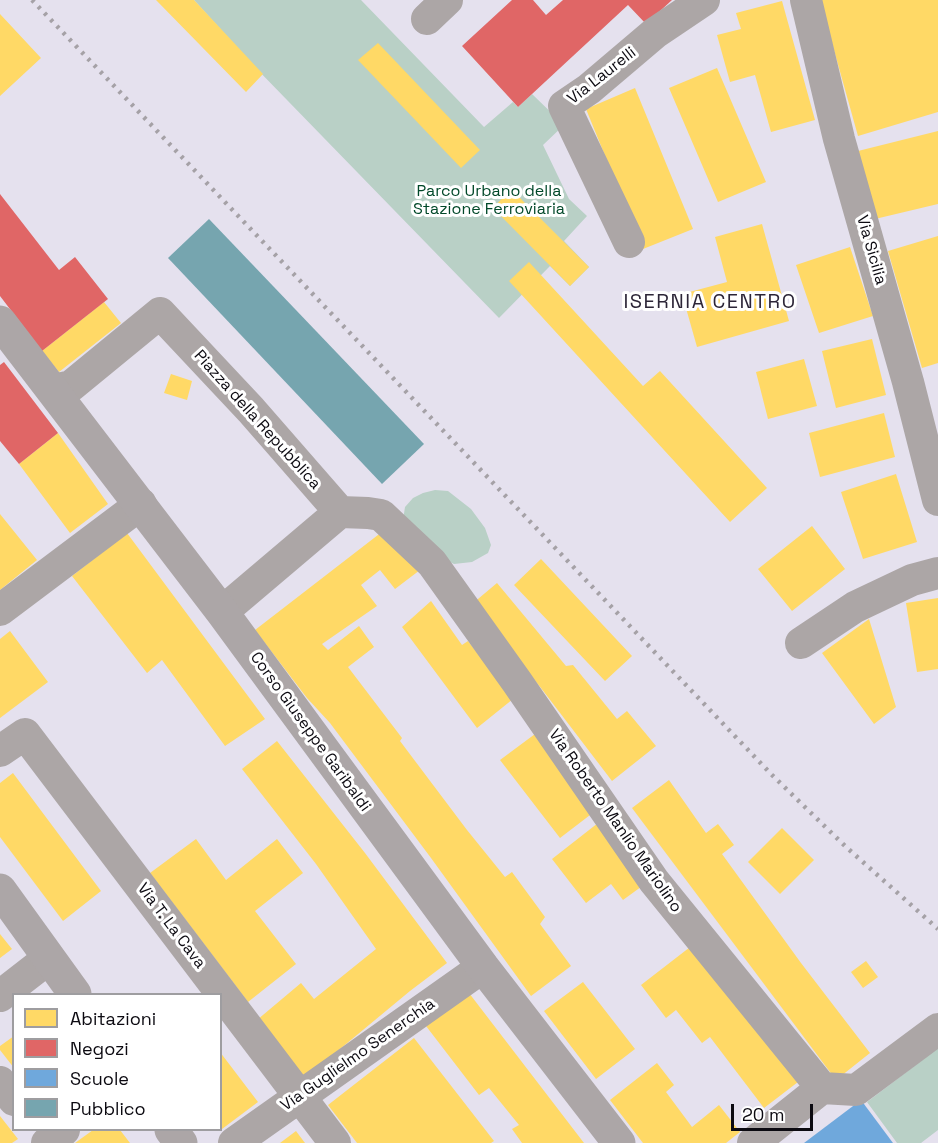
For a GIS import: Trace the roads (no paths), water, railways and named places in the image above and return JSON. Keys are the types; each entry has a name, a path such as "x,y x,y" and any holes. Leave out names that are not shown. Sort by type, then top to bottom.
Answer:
{"main road":[{"name":"Corso Giuseppe Garibaldi","path":"0,322 141,504 483,967 619,1143"},
{"path":"0,890 74,993"},
{"path":"172,1131 181,1143"}],"street":[{"name":"Via Laurelli","path":"629,242 564,106 589,89 655,33 704,0"},
{"name":"Via Sicilia","path":"806,0 839,139 908,382 938,500"},
{"name":"Piazza della Repubblica","path":"53,390 70,386 160,313 251,410 340,512"},
{"path":"0,609 141,504"},
{"path":"222,612 340,512"},
{"name":"Via Roberto Manlio Mariolino","path":"340,512 381,515 432,563 518,682 654,881 822,1088"},
{"path":"801,643 855,607 912,580 938,573"},
{"name":"Via T. La Cava","path":"0,751 25,734 222,993"},
{"path":"0,996 49,958"},
{"name":"Via Guglielmo Senerchia","path":"234,1143 483,967"},
{"name":"Via T. La Cava","path":"222,993 335,1143"},
{"path":"753,1143 822,1088 856,1090 938,1029"},
{"path":"0,1082 12,1097"},
{"path":"36,1131 46,1143 63,1131"}],"railway":[{"path":"32,0 772,775 845,846 938,929"}],"district":[{"name":"ISERNIA CENTRO","path":"710,303"}],"park label":[{"name":"Parco Urbano della Stazione Ferroviaria","path":"489,201"}]}
